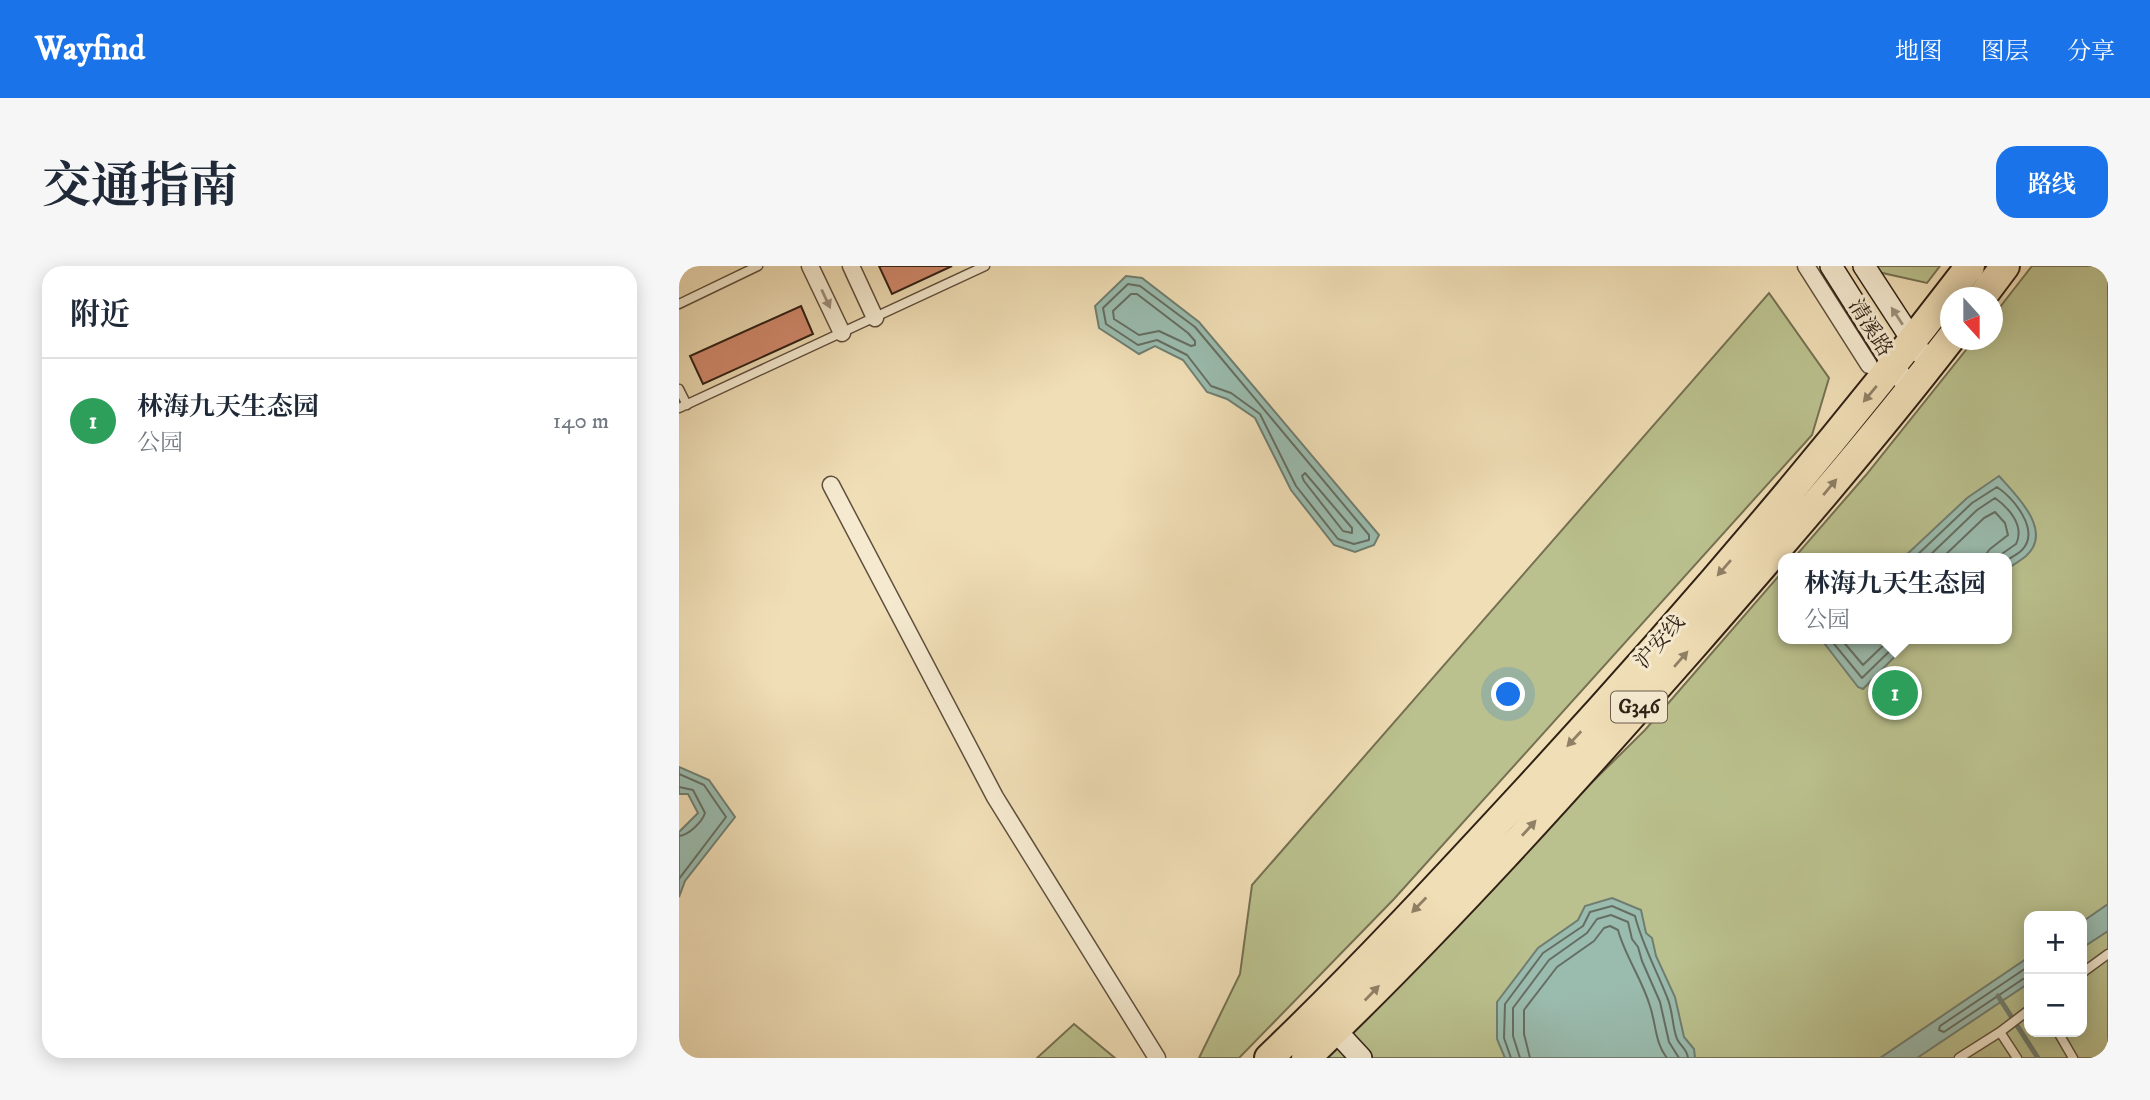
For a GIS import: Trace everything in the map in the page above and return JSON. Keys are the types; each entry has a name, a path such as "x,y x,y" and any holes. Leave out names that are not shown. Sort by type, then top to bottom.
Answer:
{"highway":[{"name":"沪安线","path":"1269,1058 1312,1017 1620,689 1881,365 1913,340 1970,266"},
{"path":"1989,287 2005,266"},
{"name":"沪安线","path":"1306,1058 1490,871 1639,708 1815,505 1942,350"}],"main road":[{"name":"清溪路","path":"1831,266 1881,365 1910,391"},
{"name":"清溪路","path":"1864,266 1930,365"},
{"path":"1335,1030 1361,1058"}],"street":[{"path":"810,266 842,333"},
{"path":"851,266 874,318"},
{"path":"1806,266 1881,365"},
{"path":"831,485 995,797 1157,1058"}],"lane":[{"path":"679,304 758,266"},
{"path":"679,389 683,406 985,266"},
{"path":"2087,969 2108,954"},
{"path":"1959,1058 2024,1014"},
{"path":"2000,1032 2017,1058"},
{"path":"2061,1037 2073,1058"}],"green space":[{"path":"1873,266 1940,266 1927,283 1878,272"},
{"path":"2032,266 2108,266 2108,1058 1313,1058 1645,730 1778,577 1778,644 2012,644 2012,553 1798,553 1866,475 1966,350 2003,350 2003,303"},
{"path":"1769,293 1829,378 1812,435 1394,899 1239,1058 1199,1058 1240,974 1252,885"},
{"path":"1074,1024 1115,1058 1037,1058"}],"water":[{"path":"1126,276 1142,278 1199,322 1379,535 1374,545 1355,552 1334,545 1291,490 1255,418 1227,399 1207,392 1183,360 1155,346 1139,354 1099,328 1095,306"},
{"path":"1999,476 2022,503 2034,525 2034,546 2026,556 2012,566 2012,553 1908,553 1967,498"},
{"path":"1825,644 1907,644 1863,689 1858,687"},
{"path":"679,767 709,780 735,817 685,881 679,897 679,832 698,813 688,794 679,794"},
{"path":"1612,898 1641,910 1646,933 1652,938 1656,956 1675,997 1684,1037 1694,1049 1695,1058 1505,1058 1497,1039 1497,1002 1538,948 1578,920 1585,906"},
{"path":"2108,904 2108,931 2087,945 2087,919"},
{"path":"2024,960 2024,986 1917,1058 1880,1058"}],"building":[{"path":"879,266 952,266 892,294"},
{"path":"801,306 813,334 703,384 690,356"}],"waterway":[{"path":"1998,996 2038,1058"}],"place":[{"name":"林海九天生态园","path":"1895,693"}]}
